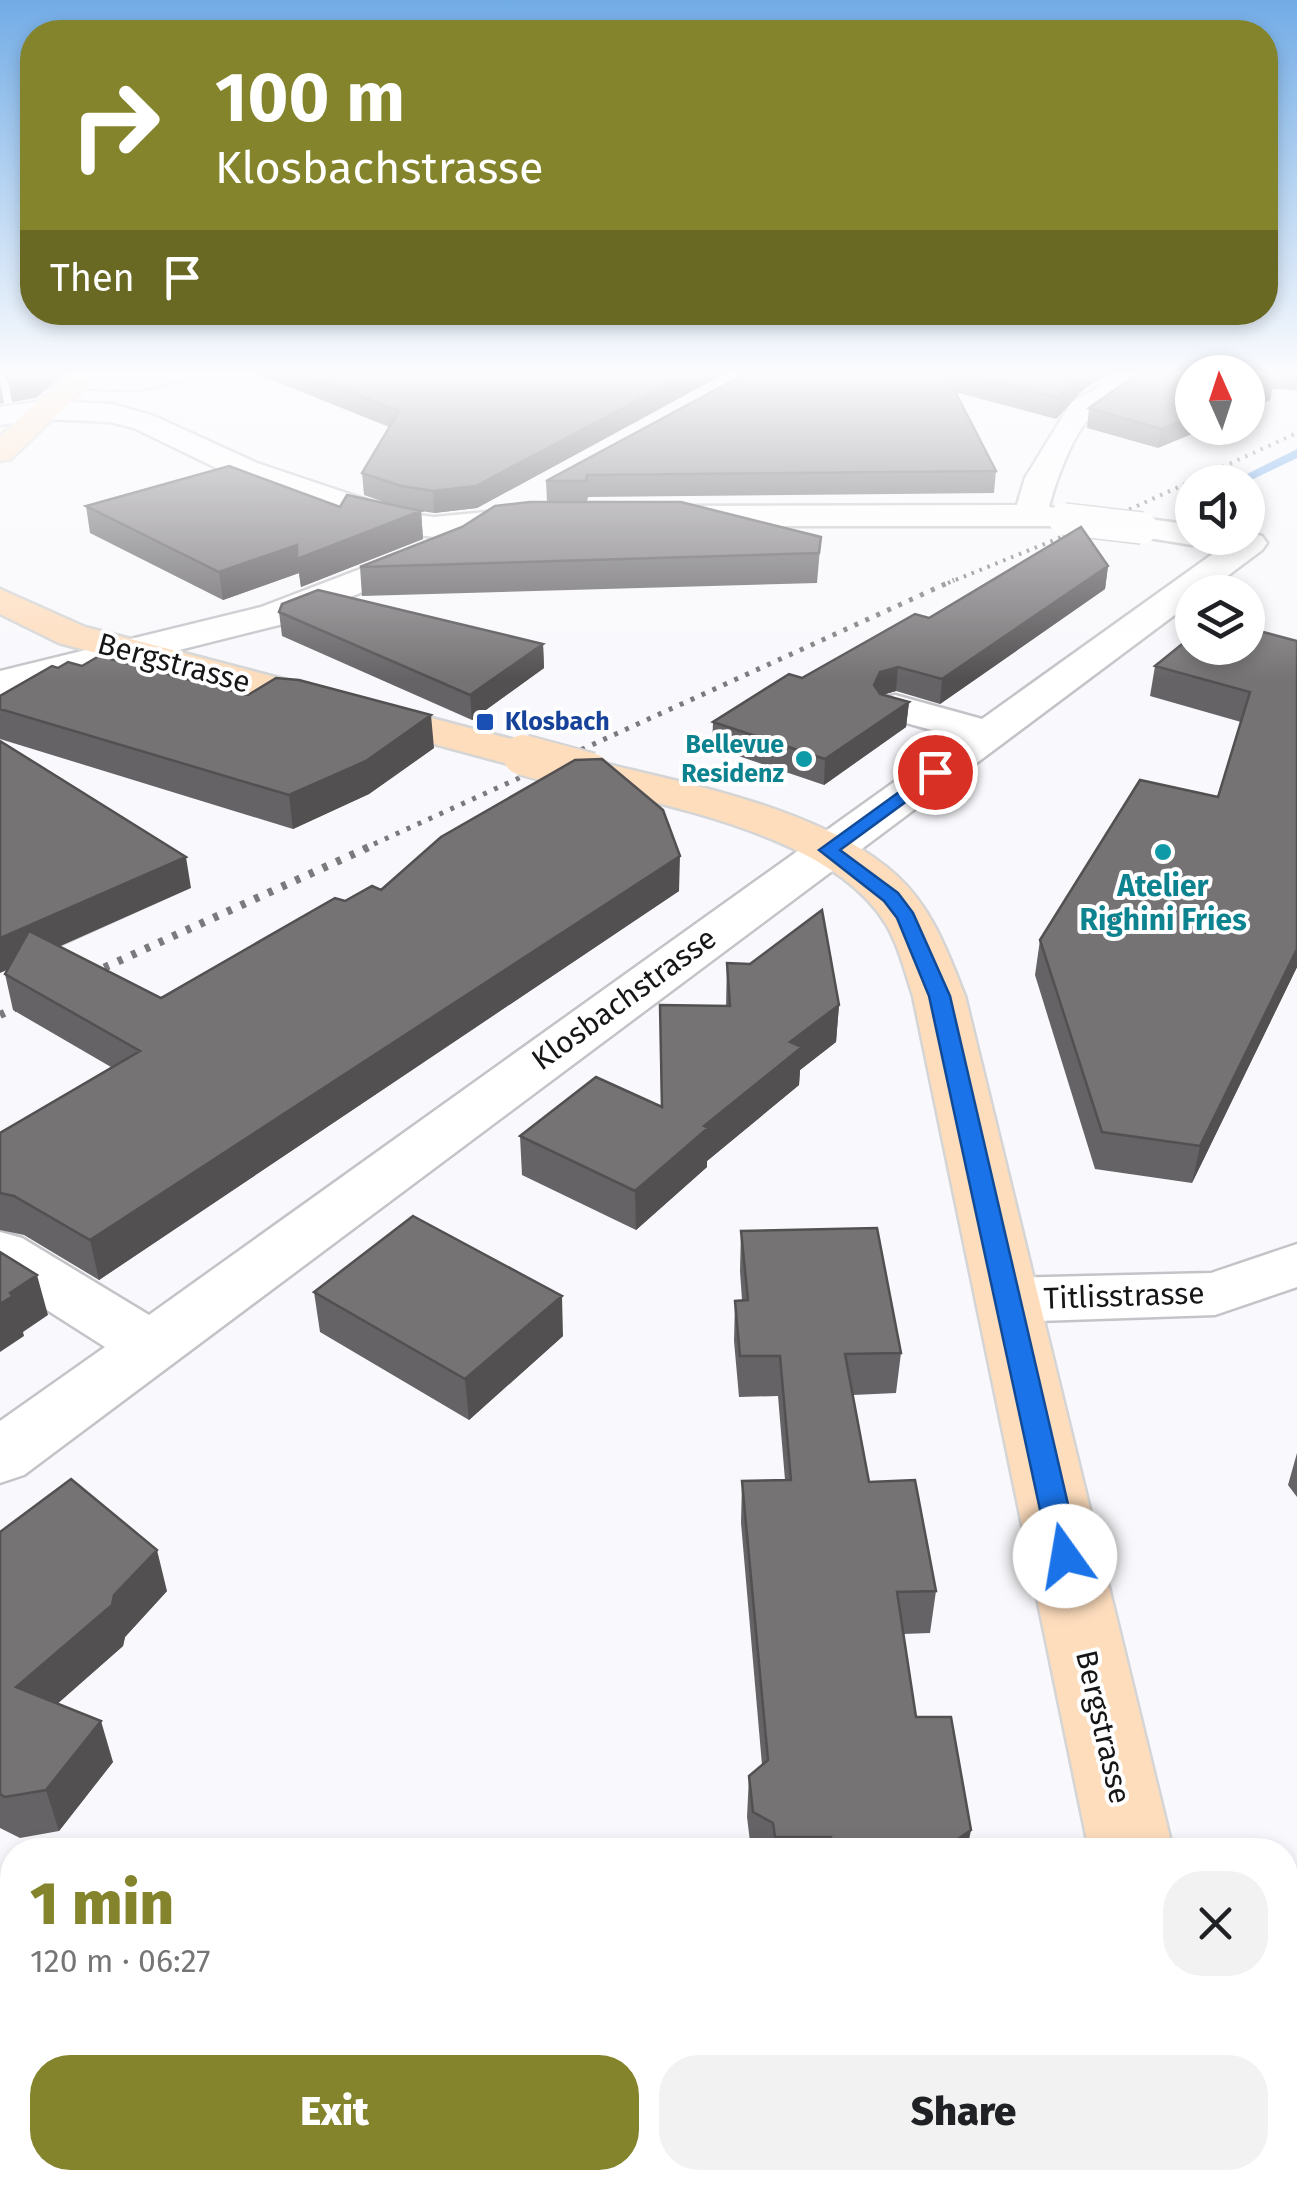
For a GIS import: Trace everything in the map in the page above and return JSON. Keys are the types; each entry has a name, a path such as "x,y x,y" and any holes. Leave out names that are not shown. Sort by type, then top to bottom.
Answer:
{"main road":[{"name":"Bergstrasse","path":"0,600 72,635 590,773 800,834 891,897 906,917 933,978 1127,1838"}],"street":[{"path":"264,476 404,524 434,527 569,516"},
{"path":"1041,476 1047,517"},
{"path":"0,683 274,614 450,545 542,488"},
{"path":"627,516 1047,517 1175,533"},
{"name":"Klosbachstrasse","path":"0,1457 1230,555"},
{"path":"895,708 988,733"},
{"path":"0,1252 152,1346"},
{"name":"Titlisstrasse","path":"1007,1300 1214,1294 1297,1265"}],"building":[{"path":"193,476 256,476 340,507 347,495 421,511 297,559 297,545 219,572 86,506"},
{"path":"371,476 495,476 476,486 433,491"},
{"path":"555,476 587,476 586,481 546,481"},
{"path":"530,502 681,502 821,537 819,553 360,567 462,527 495,506"},
{"path":"1081,527 1108,566 942,679 898,667 880,672 874,685 880,694 909,702 825,759 713,722 789,674 802,678 915,614 929,618"},
{"path":"318,590 543,644 470,695 279,612 282,604"},
{"path":"1265,633 1297,641 1297,949 1200,1146 1102,1132 1040,940 1140,780 1218,797 1250,692 1155,666 1175,650 1175,665 1265,665"},
{"path":"99,656 248,695 276,678 299,680 431,715 366,761 289,795 0,709 0,696 52,666 58,668 68,662 82,666"},
{"path":"0,741 186,857 0,938"},
{"path":"602,759 663,810 680,856 90,1240 14,1196 0,1193 0,1133 140,1051 5,974 29,931 161,998 335,898 345,901 372,886 381,890 441,837 575,760"},
{"path":"822,910 839,1005 790,1042 802,1047 704,1126 708,1128 635,1191 520,1136 596,1077 662,1107 660,1005 730,1006 727,963 750,964"},
{"path":"413,1216 562,1296 465,1379 314,1292"},
{"path":"877,1228 901,1353 845,1354 869,1482 915,1480 936,1591 897,1592 916,1717 951,1717 971,1830 959,1838 775,1837 773,1823 753,1812 749,1776 768,1760 742,1481 791,1480 780,1356 740,1356 735,1301 748,1300 741,1231"},
{"path":"0,1252 37,1275 0,1304"},
{"path":"71,1479 157,1550 114,1595 112,1605 16,1687 101,1721 46,1790 5,1797 0,1794 0,1532"}],"railway":[{"path":"948,583 1202,476"},
{"path":"363,849 954,580"},
{"path":"77,980 369,847"},
{"path":"0,1015 36,998"}],"place":[{"name":"Klosbach","path":"485,722"},
{"name":"Bellevue Residenz","path":"804,759"},
{"name":"Atelier Righini Fries","path":"1163,852"}],"route":[{"path":"935,772 828,850 891,897 906,917 940,996 1065,1556"}]}
